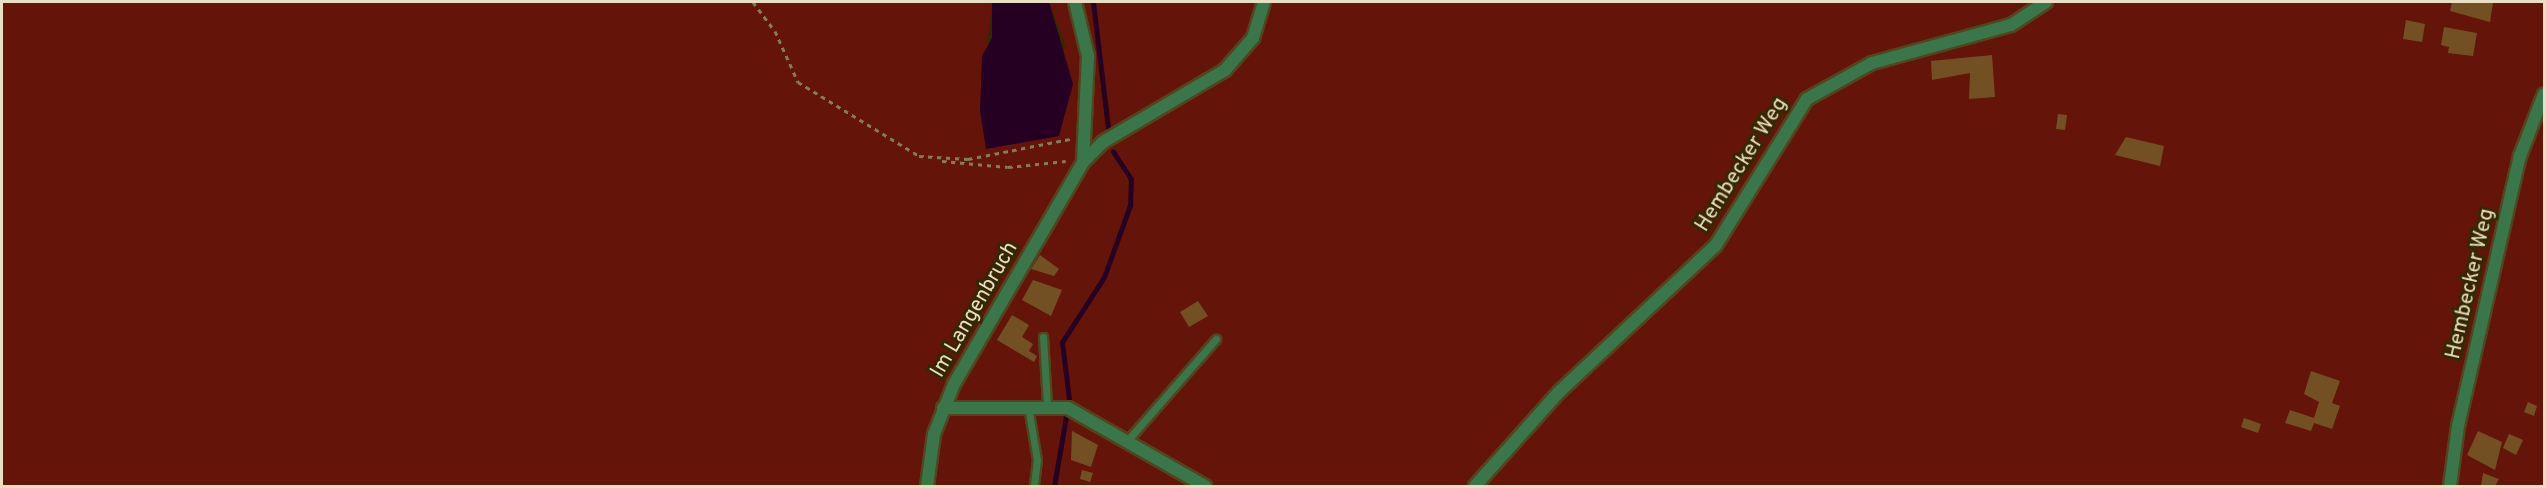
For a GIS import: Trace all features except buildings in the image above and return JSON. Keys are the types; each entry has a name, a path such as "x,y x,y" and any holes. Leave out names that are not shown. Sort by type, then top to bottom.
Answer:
{"street":[{"name":"Im Langenbruch","path":"927,486 943,408 1078,161 1085,133 1088,56 1075,2"},
{"name":"Im Langenbruch","path":"1078,161 1103,142 1225,70 1253,38 1263,2"},
{"name":"Hembecker Weg","path":"1476,486 1559,392 1716,245 1807,99 1872,63 2011,25 2046,2"},
{"name":"Hembecker Weg","path":"2450,486 2458,426 2520,156 2544,94"},
{"path":"943,408 1053,406 1075,411 1205,486"}],"lane":[{"path":"1043,336 1053,406"},
{"path":"1126,442 1216,339"},
{"path":"1028,406 1037,460 1034,486"}],"path":[{"path":"753,2 775,31 798,82 934,160 1008,167 1047,166 1078,161"},
{"path":"934,160 996,153 1085,133"}],"shaded area":[{"path":"2,2 992,2 980,111 1066,47 1049,2 2544,2 2544,486 2,486"},
{"path":"992,2 1049,2 1073,84 1059,136 986,149 980,111 982,56 992,38"}],"waterway":[{"path":"1093,2 1108,127"},
{"path":"1054,486 1069,399 1062,342 1104,277 1130,205 1131,179 1113,151"}]}
